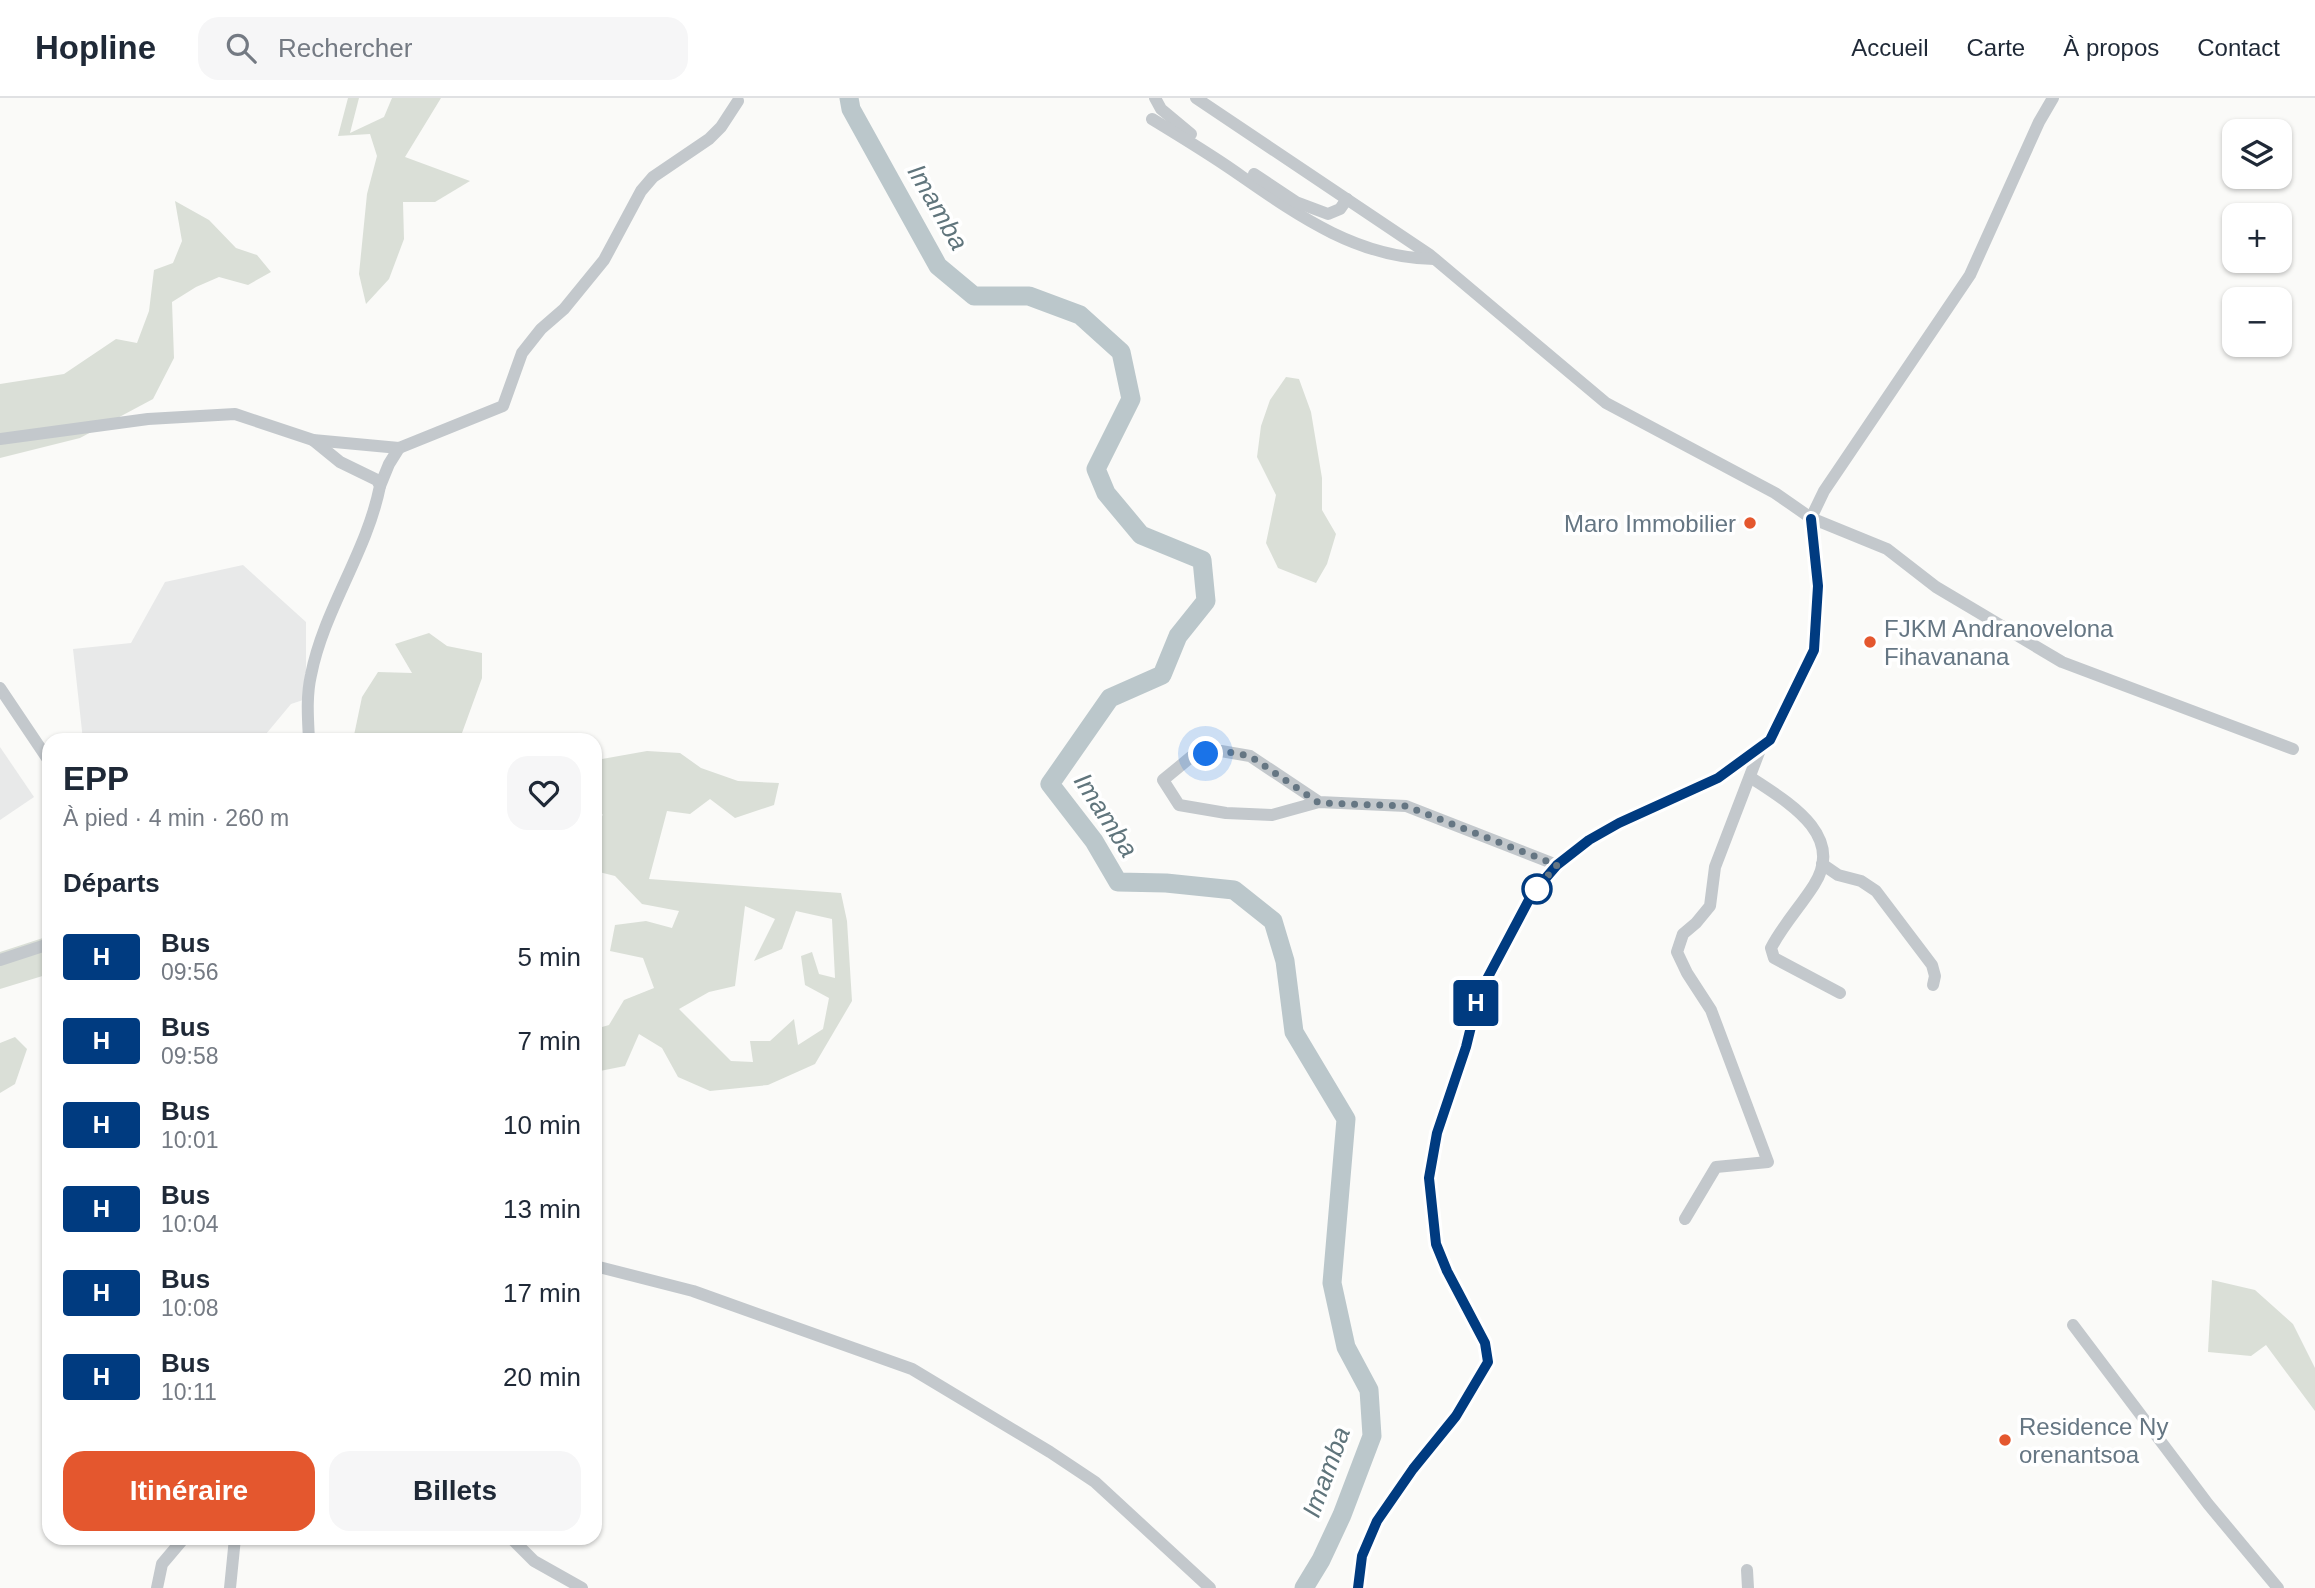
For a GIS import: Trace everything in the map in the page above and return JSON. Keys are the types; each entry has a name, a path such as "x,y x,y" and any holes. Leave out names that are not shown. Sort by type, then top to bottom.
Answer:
{"street":[{"path":"1155,98 1161,109 1183,129 1296,202 1328,214 1340,209 1346,199"},
{"path":"1196,98 1434,259 1605,403 1775,494 1811,519 1887,549 1936,587 2062,662 2293,749"},
{"path":"1359,1588 1362,1556 1377,1521 1413,1469 1456,1416 1488,1362 1485,1343 1447,1271 1436,1244 1429,1178 1437,1133 1466,1047 1479,994 1532,894 1557,865 1589,840 1619,823 1718,778 1770,740 1814,650 1818,586 1811,519 1824,491 1970,275 2039,122 2053,98"},
{"path":"0,439 148,419 236,414 313,440 399,448 502,406 522,353 541,328 564,309 604,260 641,191 653,177 709,139 721,127 738,101"},
{"path":"1152,119 1198,146 1316,226 1346,240 1392,254 1434,259"},
{"path":"313,440 340,462 377,480 380,486"},
{"path":"308,733 310,677 320,641 360,545 389,464 399,448"},
{"path":"0,688 42,751"},
{"path":"1685,1219 1716,1167 1768,1162 1711,1010 1677,952 1683,934 1710,906 1715,867 1762,747"},
{"path":"1319,803 1250,756 1222,751 1191,757 1163,780 1179,805 1226,813 1272,815 1319,803 1406,806 1557,865"},
{"path":"1750,777 1800,811 1822,846 1822,864 1816,883 1781,929 1771,948 1774,958 1840,993"},
{"path":"1822,864 1838,876 1861,881 1876,891 1932,965 1935,976 1933,985"},
{"path":"0,960 42,946"},
{"path":"602,1268 693,1291 912,1369 1095,1482 1210,1588"},
{"path":"2073,1325 2208,1504 2278,1588"},
{"path":"157,1588 162,1564 178,1545"},
{"path":"230,1588 233,1545"},
{"path":"518,1545 534,1561 582,1588"},
{"path":"1747,1570 1748,1588"}],"shaded area":[{"path":"348,98 359,98 350,133 384,117 392,98 441,98 405,157 470,181 435,202 403,202 404,239 389,279 366,304 359,274 367,194 377,156 370,134 338,136"},
{"path":"175,201 209,220 236,248 257,255 271,272 248,285 219,277 172,302 174,358 153,399 80,438 0,458 0,384 64,374 116,339 137,343 149,311 154,270 173,263 182,241"},
{"path":"1286,377 1299,379 1311,412 1322,478 1322,510 1336,534 1327,564 1316,583 1278,568 1266,543 1276,495 1257,457 1261,426 1270,400"},
{"path":"243,565 306,622 306,699 291,704 267,733 82,733 73,649 131,643 165,582"},
{"path":"429,633 447,646 482,653 482,678 462,733 354,733 362,697 378,672 412,673 395,644"},
{"path":"0,747 34,797 0,820"},
{"path":"647,751 680,753 701,768 738,781 779,783 774,805 735,818 710,799 690,814 667,811 649,879 841,893 847,921 852,1001 815,1064 768,1085 710,1091 678,1077 662,1048 639,1034 625,1066 602,1071 602,1027 609,1025 624,1000 654,988 643,958 610,951 615,925 646,921 672,928 679,911 642,904 615,876 602,873 602,759","holes":["745,906 775,919 754,961 782,949 796,911 832,919 835,978 819,974 812,952 801,956 805,985 829,998 823,1029 798,1045 794,1019 770,1041 750,1041 753,1062 731,1061 679,1009 709,992 735,986"]},
{"path":"42,938 42,976 0,989 0,952"},
{"path":"15,1037 27,1049 15,1084 0,1093 0,1043"},
{"path":"2212,1280 2255,1290 2293,1324 2315,1368 2315,1411 2266,1345 2251,1356 2208,1352"}],"waterway":[{"name":"Imamba","path":"849,98 851,109 938,266 974,296 1029,296 1080,315 1121,352 1131,399 1096,469 1106,493 1141,535 1202,560 1206,601 1178,636 1162,675 1110,698 1050,784 1094,841 1118,882 1166,883 1234,890 1273,921 1285,961 1294,1032 1346,1119 1332,1283 1346,1347 1369,1390 1372,1436 1342,1515 1321,1560 1304,1588"}],"bus line":[{"name":"H","path":"1358,1588 1362,1556 1377,1521 1413,1469 1456,1416 1488,1362 1485,1343 1447,1271 1436,1244 1429,1178 1437,1133 1466,1047 1479,994 1532,894 1557,865 1589,840 1619,823 1718,778 1770,740 1814,650 1818,586 1811,519"}],"place":[{"name":"Maro Immobilier","path":"1750,523"},
{"name":"FJKM Andranovelona Fihavanana","path":"1870,642"},
{"name":"Residence Ny orenantsoa","path":"2005,1440"}],"route":[{"path":"1206,754 1222,751 1250,756 1319,803 1406,806 1557,865 1532,894 1537,889"}]}
